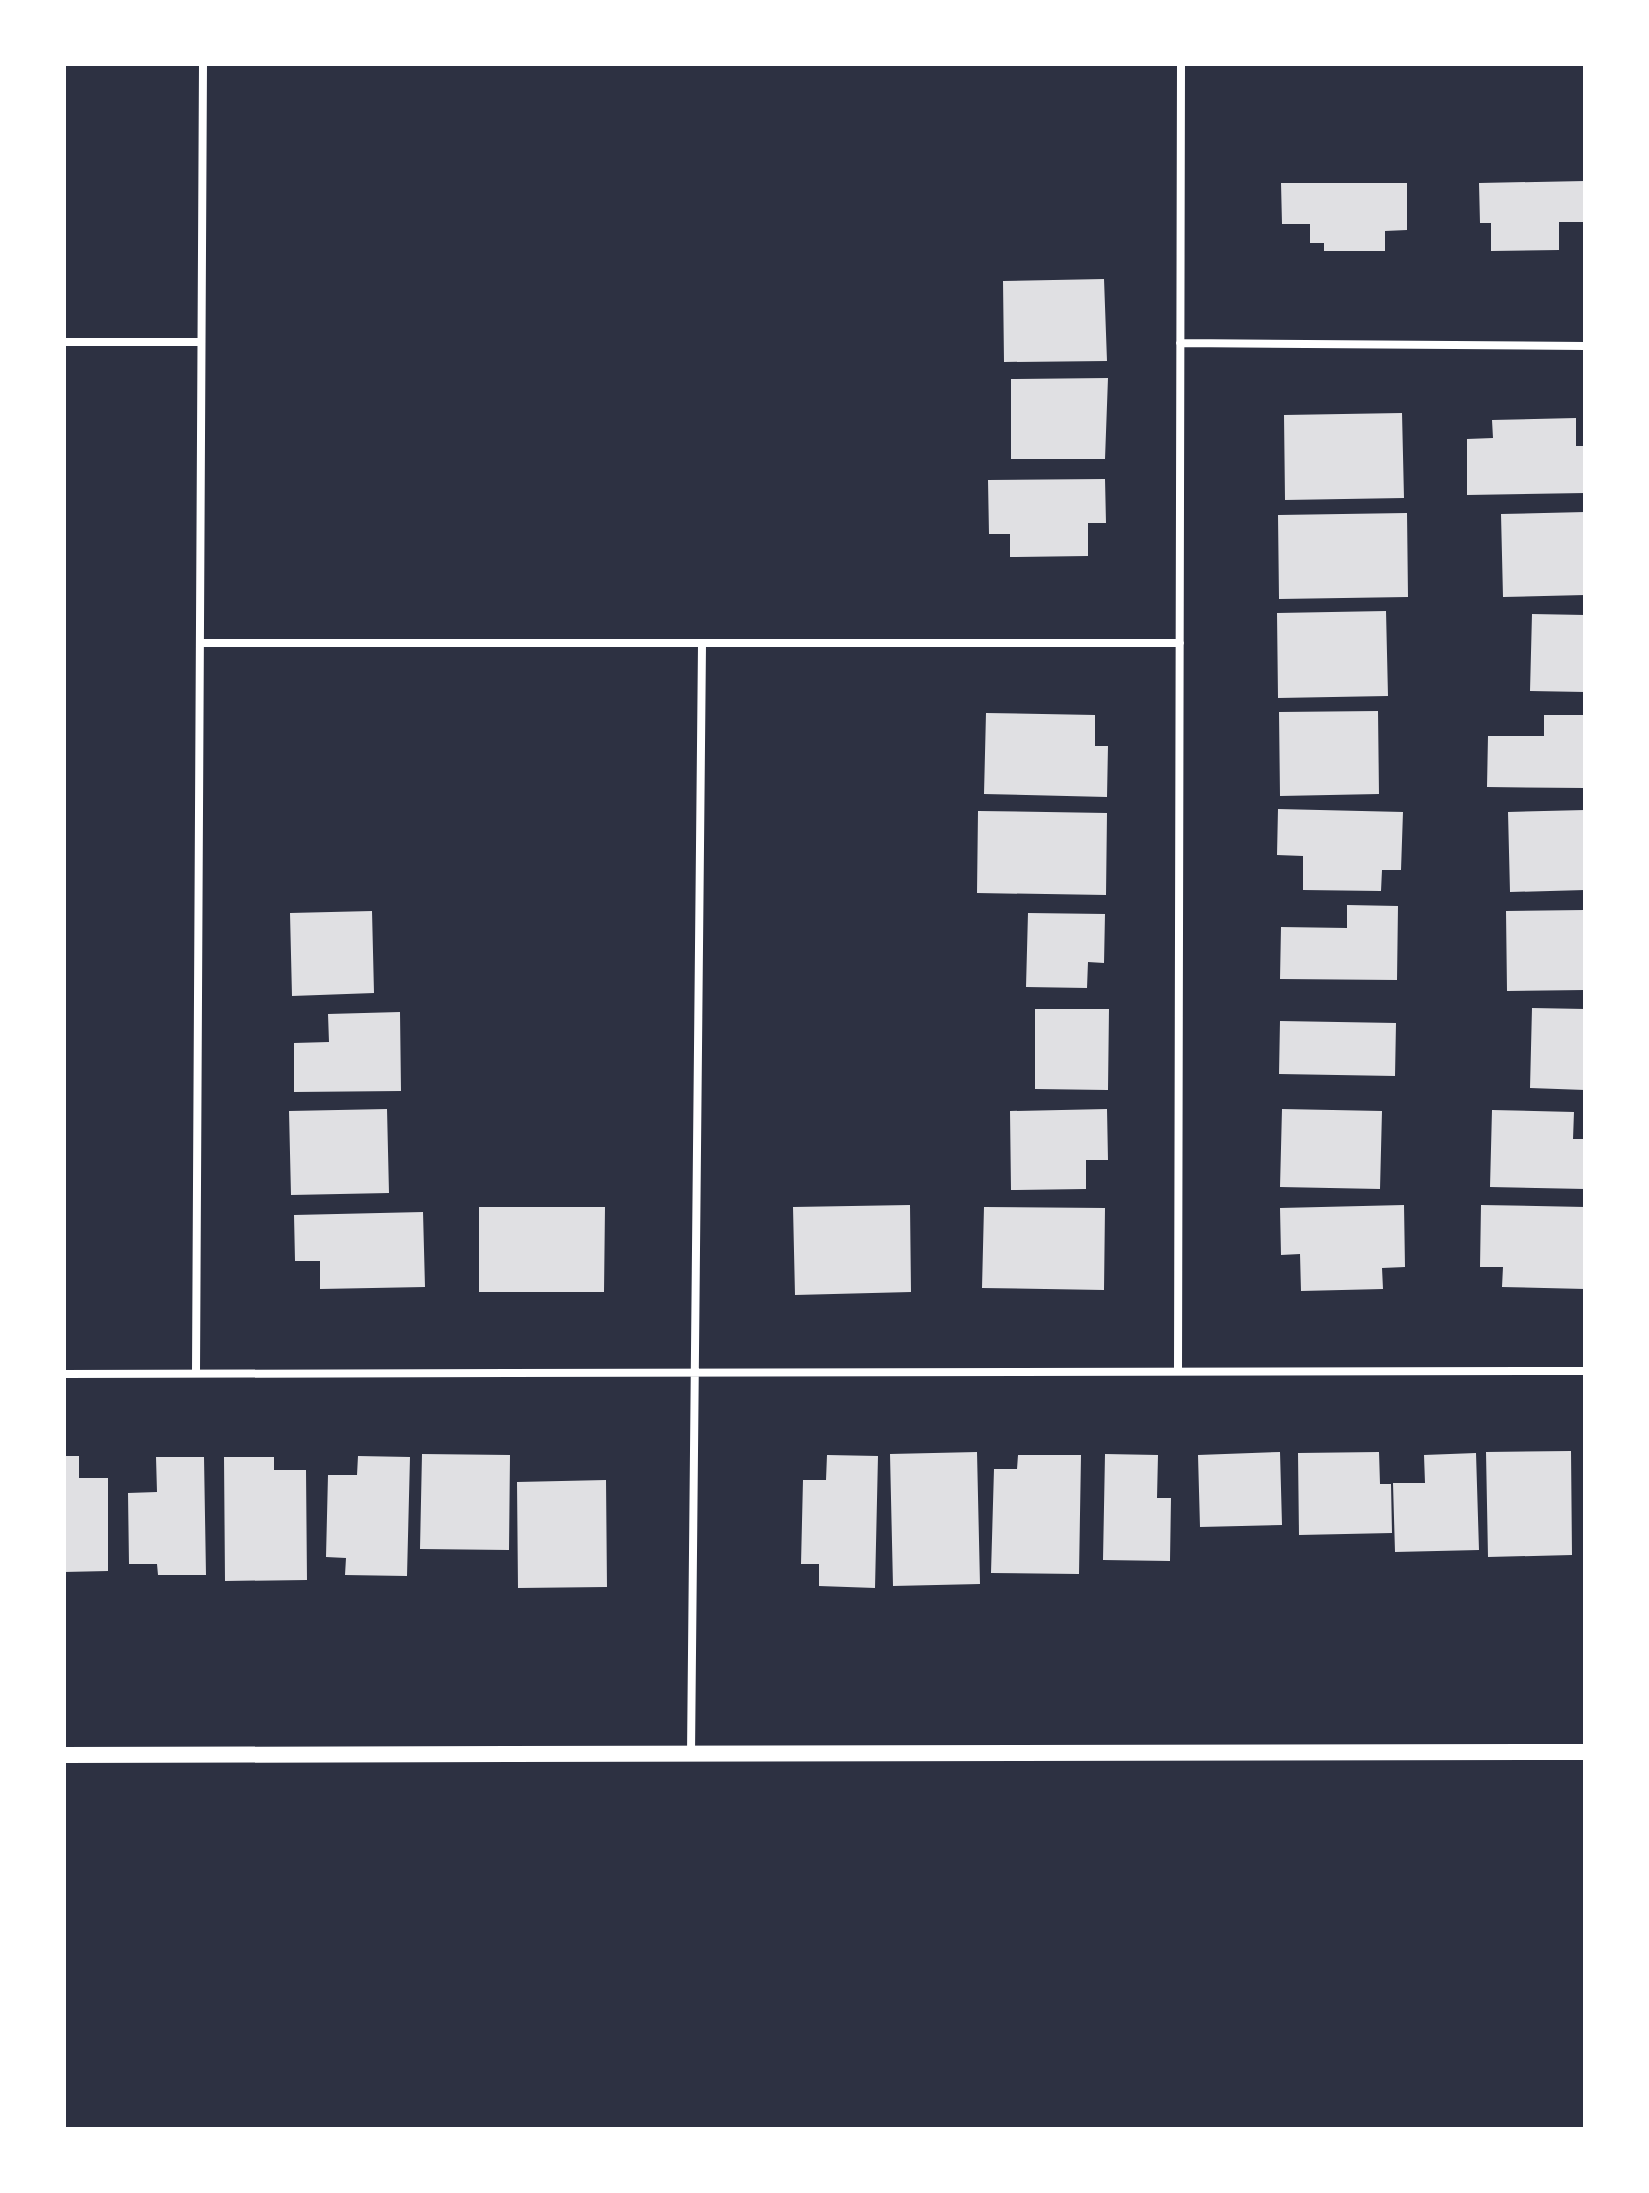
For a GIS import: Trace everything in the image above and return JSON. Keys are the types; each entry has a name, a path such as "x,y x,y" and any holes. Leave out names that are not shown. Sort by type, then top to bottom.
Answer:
{"main road":[{"path":"64,1755 1585,1752"}],"street":[{"path":"196,1372 203,64"},
{"path":"1178,1371 1181,64"},
{"path":"64,342 201,342"},
{"path":"1180,343 1585,346"},
{"path":"200,643 1180,643"},
{"path":"691,1754 702,645"},
{"path":"64,1374 695,1370 1585,1371"}],"building":[{"path":"1585,181 1585,222 1559,222 1559,250 1491,251 1491,223 1480,223 1479,183"},
{"path":"1281,183 1407,183 1407,230 1385,231 1385,251 1324,251 1324,243 1310,243 1310,224 1282,224"},
{"path":"1104,279 1107,361 1004,362 1003,281"},
{"path":"1108,378 1105,459 1011,459 1011,379"},
{"path":"1402,413 1404,498 1285,500 1284,415"},
{"path":"1576,418 1576,446 1585,446 1585,493 1467,495 1467,439 1493,438 1492,420"},
{"path":"1105,479 1106,523 1088,523 1088,556 1010,557 1010,534 989,534 988,480"},
{"path":"1585,512 1585,595 1503,597 1501,514"},
{"path":"1407,513 1408,597 1279,599 1278,515"},
{"path":"1386,611 1388,696 1278,698 1277,613"},
{"path":"1532,614 1585,615 1585,692 1530,691"},
{"path":"1378,711 1379,794 1280,796 1279,712"},
{"path":"986,713 1095,715 1095,746 1108,746 1107,797 984,794"},
{"path":"1544,715 1585,715 1585,788 1487,787 1488,736 1544,736"},
{"path":"1278,809 1403,812 1401,870 1382,870 1381,891 1303,890 1303,856 1277,855"},
{"path":"1585,810 1585,890 1510,892 1508,812"},
{"path":"978,811 1107,813 1106,895 977,893"},
{"path":"1347,905 1398,906 1397,980 1280,979 1281,927 1347,928"},
{"path":"1585,910 1585,990 1507,991 1506,911"},
{"path":"372,911 374,993 292,996 290,913"},
{"path":"1028,913 1105,914 1104,963 1088,962 1087,988 1026,987"},
{"path":"1532,1008 1585,1009 1585,1090 1530,1088"},
{"path":"1035,1009 1109,1009 1108,1090 1035,1089"},
{"path":"400,1012 401,1091 294,1092 294,1043 329,1042 328,1014"},
{"path":"1280,1021 1396,1023 1395,1076 1279,1074"},
{"path":"387,1109 389,1193 291,1195 289,1111"},
{"path":"1107,1109 1108,1160 1086,1160 1086,1189 1011,1190 1010,1111"},
{"path":"1282,1109 1382,1111 1380,1189 1280,1187"},
{"path":"1492,1110 1574,1112 1573,1139 1585,1139 1585,1189 1490,1187"},
{"path":"910,1205 911,1292 795,1295 793,1207"},
{"path":"1404,1205 1405,1267 1382,1268 1383,1289 1301,1291 1300,1254 1281,1255 1280,1208"},
{"path":"1481,1205 1585,1207 1585,1289 1502,1287 1503,1267 1480,1267"},
{"path":"479,1207 605,1207 604,1292 479,1292"},
{"path":"984,1207 1105,1208 1104,1290 982,1288"},
{"path":"423,1212 425,1287 320,1289 320,1261 295,1261 294,1215"},
{"path":"1571,1451 1572,1555 1488,1557 1486,1452"},
{"path":"977,1452 980,1584 893,1586 890,1454"},
{"path":"1280,1452 1282,1525 1200,1527 1198,1455"},
{"path":"1379,1452 1380,1484 1391,1484 1392,1533 1299,1535 1298,1453"},
{"path":"1476,1453 1479,1550 1395,1552 1393,1483 1425,1483 1424,1455"},
{"path":"422,1454 510,1455 509,1550 420,1549"},
{"path":"1105,1454 1158,1455 1157,1498 1171,1498 1170,1561 1103,1560"},
{"path":"827,1455 878,1456 875,1588 819,1586 819,1564 801,1564 803,1480 826,1480"},
{"path":"1018,1455 1081,1455 1079,1574 991,1573 994,1469 1017,1469"},
{"path":"64,1456 79,1456 79,1478 108,1478 108,1571 64,1572"},
{"path":"358,1456 410,1457 407,1576 345,1575 346,1558 326,1557 328,1475 357,1475"},
{"path":"156,1457 204,1457 206,1575 158,1575 157,1564 129,1564 128,1493 157,1492"},
{"path":"224,1457 274,1457 274,1470 306,1470 307,1580 225,1581"},
{"path":"606,1480 607,1587 518,1588 517,1482"}]}
